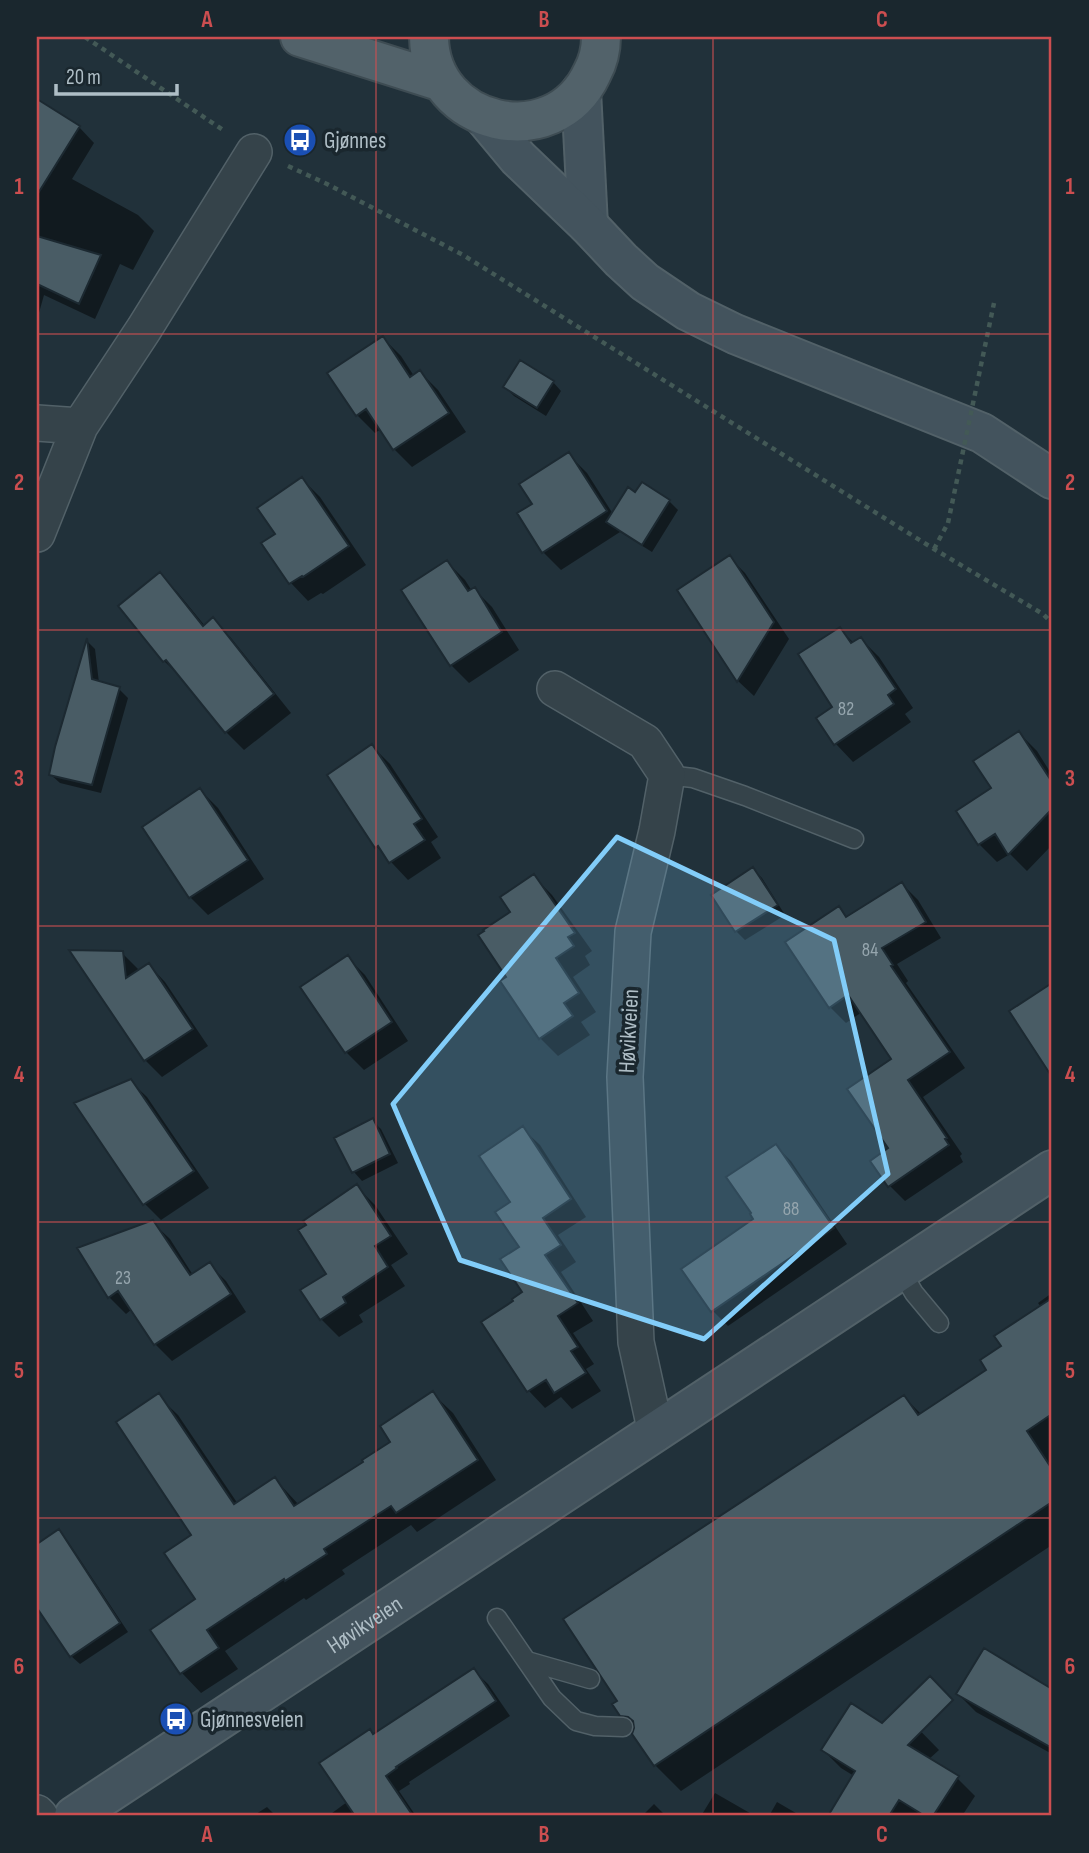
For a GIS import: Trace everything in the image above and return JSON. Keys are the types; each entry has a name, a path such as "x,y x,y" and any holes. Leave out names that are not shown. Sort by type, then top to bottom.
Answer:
{"main road":[{"path":"300,37 442,82"},
{"path":"429,37 433,62 442,82 455,99 482,116 518,158 645,282 688,311 734,334 982,433 1052,479"},
{"path":"482,116 514,122 545,117 565,106 588,83 597,63 601,37"},
{"path":"581,91 588,225"},
{"name":"Høvikveien","path":"74,1816 1052,1170"}],"street":[{"path":"37,534 80,426 254,152"},
{"path":"37,423 80,426"},
{"path":"555,689 645,742 667,775"},
{"name":"Høvikveien","path":"656,1433 636,1342 625,1077 632,932 657,831 667,775"}],"lane":[{"path":"667,775 693,778 854,839"},
{"path":"901,1270 914,1293 939,1323"},
{"path":"497,1618 552,1698 576,1721 595,1726 624,1727"},
{"path":"527,1661 590,1679"}],"path":[{"path":"85,37 254,152 327,184 463,256 1043,614 1052,623"},
{"path":"934,549 948,523 994,303"}],"highlighted area":[{"path":"617,837 834,940 888,1174 704,1339 460,1260 393,1104"}],"building":[{"path":"37,99 80,126 37,195"},
{"path":"37,236 101,255 79,304 37,284"},
{"path":"383,336 410,377 420,370 449,413 393,450 366,409 356,416 327,373"},
{"path":"520,360 554,381 537,408 503,387"},
{"path":"569,452 607,511 542,553 517,513 532,504 519,484"},
{"path":"302,477 349,546 289,584 261,543 275,534 257,508"},
{"path":"642,482 670,500 642,545 606,522 628,487 635,492"},
{"path":"730,555 774,622 737,682 677,590"},
{"path":"447,560 468,591 475,587 502,632 450,666 401,590"},
{"path":"160,572 203,626 213,617 274,694 225,733 118,606"},
{"path":"840,627 851,643 861,637 896,689 888,695 894,704 834,745 816,718 832,707 798,654"},
{"path":"87,638 92,679 120,687 92,785 49,775"},
{"path":"1019,731 1052,782 1052,809 1008,855 995,834 978,845 956,811 991,788 973,761"},
{"path":"372,744 422,819 414,824 425,840 389,863 378,846 375,848 327,775"},
{"path":"200,788 248,860 189,898 142,827"},
{"path":"753,867 778,905 735,932 711,895"},
{"path":"534,874 575,933 568,937 574,946 556,958 579,993 564,1003 573,1016 539,1039 500,981 506,977 478,935 510,912 500,897"},
{"path":"902,882 926,922 882,948 893,965 891,966 950,1052 908,1080 949,1145 888,1187 870,1161 888,1148 847,1089 891,1059 848,995 829,1008 785,942 839,906 846,917"},
{"path":"69,950 123,951 126,978 149,963 193,1029 144,1061"},
{"path":"348,955 392,1022 345,1053 300,987"},
{"path":"1052,983 1052,1077 1009,1011"},
{"path":"131,1079 194,1171 143,1205 74,1103"},
{"path":"373,1118 390,1154 352,1173 334,1138"},
{"path":"523,1126 571,1199 543,1218 561,1245 545,1255 578,1303 558,1316 578,1347 571,1351 586,1373 554,1393 546,1380 527,1392 481,1322 522,1292 500,1259 519,1247 495,1212 510,1202 479,1156"},
{"path":"776,1144 834,1228 711,1312 681,1269 753,1219 726,1177"},
{"path":"357,1184 391,1236 375,1246 388,1267 343,1297 346,1303 320,1320 300,1290 326,1274 298,1230 306,1225 303,1221"},
{"path":"153,1220 190,1275 210,1262 231,1294 154,1345 118,1291 108,1298 77,1248"},
{"path":"1052,1298 1052,1414 1027,1431 1052,1469 1052,1502 654,1766 632,1734 633,1721 620,1716 612,1704 617,1701 563,1619 904,1395 918,1415 986,1370 980,1360 1001,1346 994,1336"},
{"path":"433,1391 478,1460 396,1513 391,1506 324,1549 327,1554 207,1630 219,1648 180,1674 150,1630 195,1599 164,1553 191,1535 116,1422 159,1393 234,1504 275,1477 294,1506 390,1442 380,1426"},
{"path":"59,1529 120,1623 70,1657 37,1608 37,1544"},
{"path":"984,1648 1052,1689 1052,1748 956,1694"},
{"path":"474,1668 496,1701 386,1776 413,1816 355,1816 319,1763 370,1729 373,1734"},
{"path":"930,1676 953,1700 908,1745 959,1776 933,1816 925,1816 899,1800 889,1816 828,1816 855,1771 821,1750 851,1703 882,1723"}],"place":[{"name":"Gjønnes","path":"300,140"},
{"name":"Gjønnesveien","path":"176,1719"}]}
